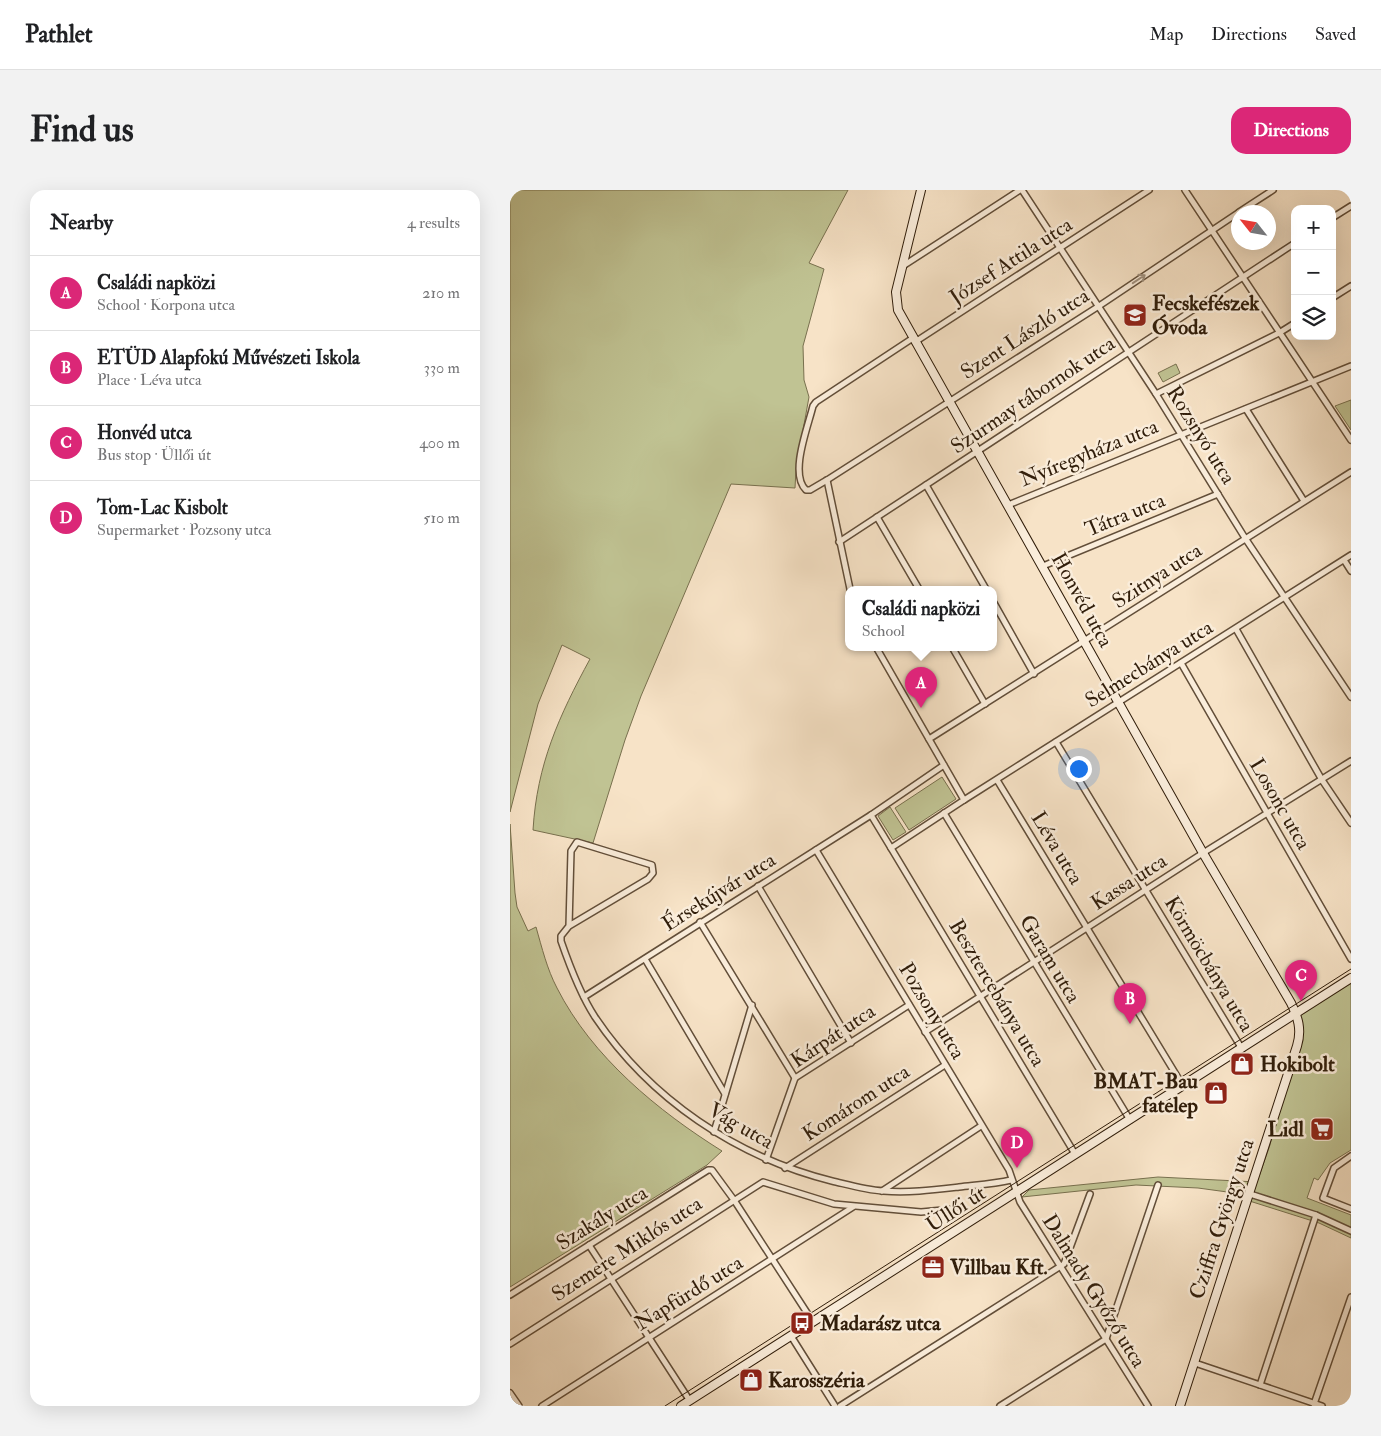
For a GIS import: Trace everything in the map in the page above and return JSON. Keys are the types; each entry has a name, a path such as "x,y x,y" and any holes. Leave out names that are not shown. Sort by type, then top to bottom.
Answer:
{"street":[{"name":"Honvéd utca","path":"921,190 896,300 898,310 1044,566 1203,853 1297,1014"},
{"path":"903,266 1021,190"},
{"name":"Rozsnyó utca","path":"1021,190 1156,394 1245,538 1351,697"},
{"name":"József Attila utca","path":"827,480 810,490 806,490 799,482 798,476 812,406 823,396 1061,248 1149,190"},
{"path":"1185,190 1351,440"},
{"name":"Szent László utca","path":"1251,205 1273,190"},
{"path":"1336,215 1351,206"},
{"name":"Szent László utca","path":"827,480 1231,218"},
{"name":"Szurmay tábornok utca","path":"839,542 1291,246"},
{"path":"1336,295 1351,286"},
{"path":"1156,394 1291,326"},
{"name":"Nyíregyháza utca","path":"1008,505 1181,433 1246,409 1351,366"},
{"path":"1246,409 1304,501"},
{"name":"Szitnya utca","path":"929,739 1351,472"},
{"path":"827,480 849,586"},
{"path":"926,485 984,586"},
{"name":"Tátra utca","path":"1044,566 1218,494"},
{"path":"877,517 917,586"},
{"name":"Selmecbánya utca","path":"891,848 1351,555"},
{"path":"1344,560 1351,570"},
{"path":"997,608 1034,674"},
{"path":"1236,629 1322,780 1351,823"},
{"path":"878,651 964,800"},
{"path":"954,651 985,704"},
{"name":"Losonc utca","path":"1181,664 1351,959"},
{"name":"Körmöcbánya utca","path":"1056,742 1242,1049"},
{"name":"Kassa utca","path":"926,1032 1203,853 1267,815 1351,761"},
{"name":"Érsekújvár utca","path":"584,997 871,815 944,766"},
{"name":"Léva utca","path":"997,780 1183,1086"},
{"name":"Garam utca","path":"944,814 1130,1120"},
{"name":"Besztercebánya utca","path":"871,815 1075,1154"},
{"path":"577,842 652,865 653,873 648,879 569,926 571,851 574,844 577,842"},
{"name":"Pozsony utca","path":"816,850 926,1032 980,1126 1009,1170 1016,1191"},
{"path":"758,886 851,1043"},
{"path":"700,922 795,1078"},
{"name":"Vág utca","path":"569,926 561,936 560,941 584,997 595,1017 631,1062 680,1108 714,1132 766,1160 786,1168 881,1191 918,1192 1011,1180"},
{"path":"645,959 725,1094"},
{"name":"Üllői út","path":"682,1406 1351,978"},
{"name":"Kárpát utca","path":"766,1160 795,1078 909,1005"},
{"path":"714,1132 752,1006"},
{"name":"Cziffra György utca","path":"1180,1406 1299,1040 1297,1014"},
{"name":"Komárom utca","path":"786,1168 945,1065"},
{"path":"881,1191 980,1126"},
{"path":"1351,1156 1334,1168 1323,1198 1351,1209"},
{"name":"Szakály utca","path":"510,1295 708,1170 712,1170 734,1200"},
{"name":"Vág utca","path":"763,1182 807,1197 853,1207 921,1212 954,1209"},
{"name":"Szemere Miklós utca","path":"510,1344 763,1182"},
{"path":"1000,1406 1106,1339 1158,1185"},
{"name":"Dalmady Győző utca","path":"1016,1191 1017,1198 1106,1339 1145,1405"},
{"path":"840,1406 1060,1268 1064,1264 1090,1194"},
{"path":"1250,1194 1316,1215 1351,1231"},
{"path":"734,1200 813,1322"},
{"name":"Napfürdő utca","path":"542,1406 853,1207"},
{"path":"1260,1384 1316,1215"},
{"path":"589,1245 690,1401"},
{"path":"1314,1404 1351,1297"},
{"path":"791,1336 835,1406"},
{"path":"1195,1362 1322,1406"},
{"path":"510,1393 519,1406"}],"green space":[{"path":"510,190 848,190 809,263 824,269 803,346 804,380 809,397 796,469 795,488 731,484 641,696 625,740 593,843 533,830 539,783 551,741 590,659 562,645 538,704 510,812"},
{"path":"1176,364 1180,373 1163,382 1158,373"},
{"path":"1351,400 1351,430 1335,406"},
{"path":"942,777 956,799 909,830 895,808"},
{"path":"890,807 906,832 893,840 878,816"},
{"path":"510,824 517,907 528,931 536,927 550,973 572,1013 589,1037 629,1080 674,1118 722,1151 707,1165 510,1287"},
{"path":"1351,983 1351,1150 1330,1163 1318,1180 1314,1178 1307,1198 1351,1215 1351,1238 1319,1223 1240,1198 1242,1194 1198,1188 1136,1185 1022,1197 1029,1190 1158,1177 1257,1182 1270,1145 1285,1079 1296,1042 1296,1018"}],"tram line":[{"path":"665,1406 1351,969"}],"place":[{"name":"Fecskefészek Óvoda","path":"1135,315"},
{"name":"Családi napközi","path":"921,708"},
{"name":"Honvéd utca","path":"1301,1001"},
{"name":"ETÜD Alapfokú Művészeti Iskola","path":"1130,1024"},
{"name":"Hokibolt","path":"1242,1064"},
{"name":"BMAT-Bau fatelep","path":"1216,1093"},
{"name":"Lidl","path":"1322,1129"},
{"name":"Tom-Lac Kisbolt","path":"1017,1168"},
{"name":"Villbau Kft.","path":"933,1267"},
{"name":"Madarász utca","path":"802,1323"},
{"name":"Karosszéria","path":"751,1380"}]}
